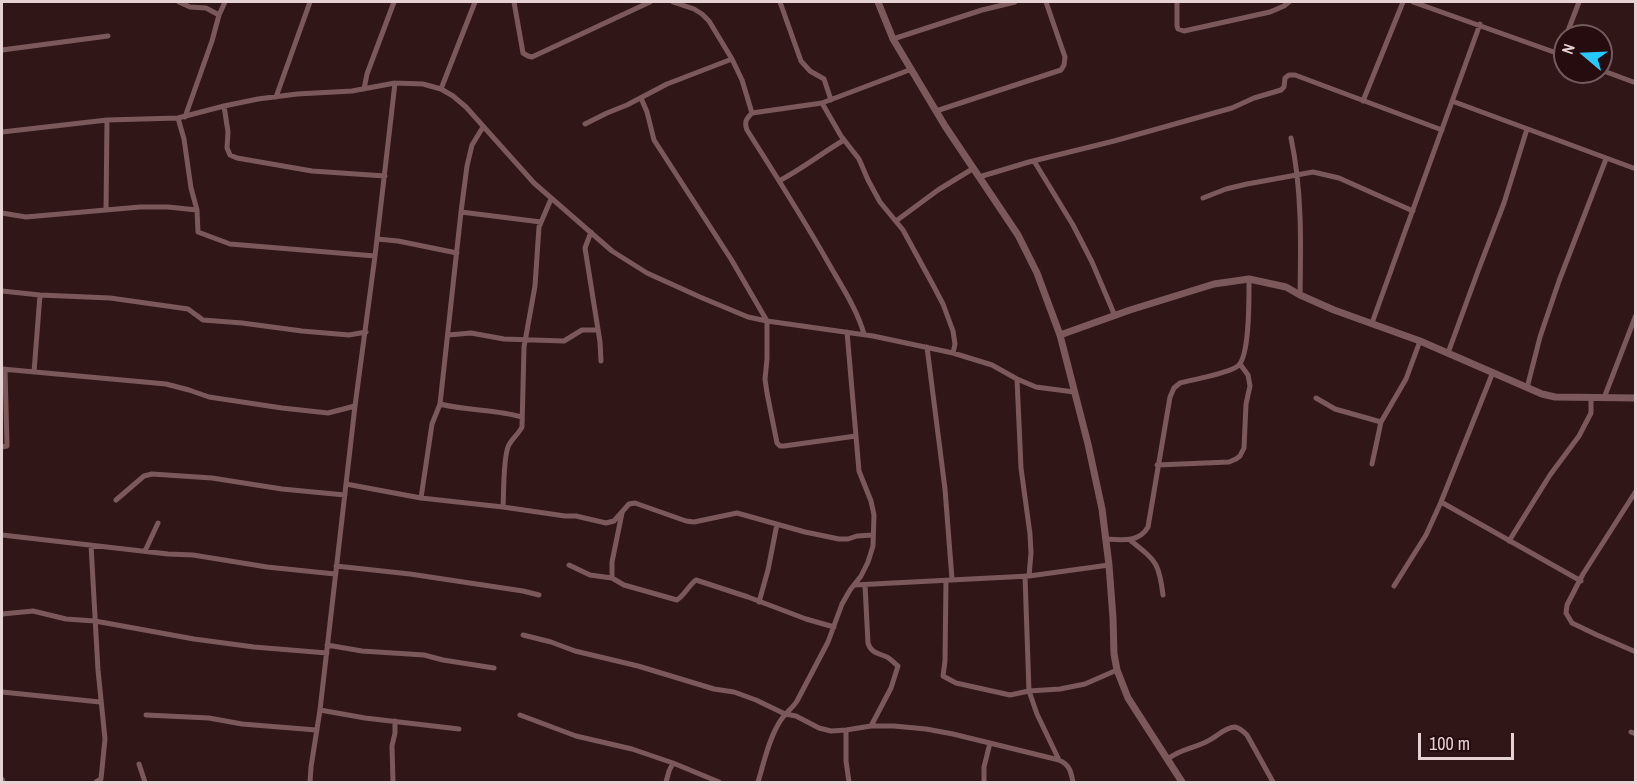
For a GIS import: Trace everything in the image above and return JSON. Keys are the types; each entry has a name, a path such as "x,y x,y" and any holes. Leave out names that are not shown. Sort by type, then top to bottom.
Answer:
{"street":[{"path":"179,2 190,7 206,8 219,15"},
{"path":"225,2 181,117 191,188 197,210 198,232 230,244 375,256"},
{"path":"276,97 310,2"},
{"path":"364,89 367,74 394,2"},
{"path":"441,89 476,2"},
{"path":"514,2 523,53 532,57 650,2"},
{"path":"673,2 694,9 709,21 742,80 752,113"},
{"path":"780,2 801,61 810,71 824,79 831,100"},
{"path":"878,2 893,39 936,111 1029,254 1037,273 1060,335 1089,444 1102,509 1117,670 1128,698 1182,783"},
{"path":"893,39 972,12 1015,2"},
{"path":"936,111 1061,70 1065,57 1046,2"},
{"path":"1177,2 1177,26 1178,29 1184,31 1270,12 1289,2"},
{"path":"1363,101 1403,2"},
{"path":"1413,2 1553,52"},
{"path":"1570,24 1579,2"},
{"path":"1372,323 1480,24"},
{"path":"2,50 108,36"},
{"path":"585,124 667,84 732,59"},
{"path":"864,334 848,297 745,124 752,113 822,103 912,69"},
{"path":"1613,74 1635,82"},
{"path":"980,177 1232,108 1254,98 1281,90 1284,87 1285,78 1289,75 1295,75 1442,130"},
{"path":"310,783 395,83"},
{"path":"2,132 107,120 181,117 224,106 297,94 364,89 395,83 423,84 441,89 453,96 466,107 551,199 612,251 647,273 748,316 767,321 864,334 953,353 992,365 1017,379 1042,388 1074,392"},
{"path":"641,98 654,140 731,259 767,321 766,393 777,443 784,446 856,436"},
{"path":"1452,101 1635,169"},
{"path":"822,103 844,140 859,159 880,202 903,230 943,304 953,331 955,344 953,353"},
{"path":"224,106 228,132 227,148 230,155 312,171 385,176"},
{"path":"106,210 107,120"},
{"path":"422,498 432,424 440,404 460,212 472,145 483,127"},
{"path":"1448,353 1504,203 1527,129"},
{"path":"1291,138 1298,175 1300,295"},
{"path":"779,181 844,140"},
{"path":"1527,388 1540,337 1559,281 1606,159"},
{"path":"1034,161 1073,225 1092,262 1114,316"},
{"path":"896,221 974,168"},
{"path":"1203,198 1226,189 1313,172 1339,178 1413,211"},
{"path":"503,507 507,452 512,439 519,434 522,427 525,339 535,286 537,241 541,222 551,199"},
{"path":"2,213 26,217 168,207 197,210"},
{"path":"460,212 541,222"},
{"path":"591,232 585,248 601,361"},
{"path":"377,239 457,253"},
{"path":"1060,335 1214,284 1249,279 1286,287 1334,310 1420,341 1527,388 1555,397 1635,398"},
{"path":"1105,539 1130,540 1145,533 1148,527 1170,397 1174,388 1180,383 1230,370 1240,364 1244,356 1247,337 1249,279"},
{"path":"2,291 110,298 188,309 202,320 349,335 366,332"},
{"path":"34,372 40,295"},
{"path":"1605,398 1635,315"},
{"path":"448,335 471,333 504,339 564,341 582,330 598,330"},
{"path":"758,783 778,724 797,701 828,642 842,604 868,562 873,546 874,515 859,471 847,332"},
{"path":"1372,464 1382,422 1406,379 1420,341"},
{"path":"927,347 945,489 949,580 943,676 956,683 1010,694 1085,684 1117,670"},
{"path":"1158,465 1229,462 1240,456 1244,448 1246,404 1250,386 1248,375 1240,364"},
{"path":"2,447 7,446 3,369 166,384 209,397 328,413 355,406"},
{"path":"1394,586 1426,535 1493,372"},
{"path":"1017,379 1021,468 1031,553 1027,576 1029,691 1037,714 1059,760"},
{"path":"1316,398 1335,409 1382,422"},
{"path":"1509,541 1550,475 1579,436 1592,413 1591,398"},
{"path":"440,404 522,417"},
{"path":"116,500 144,476 152,474 212,478 282,489 345,495"},
{"path":"346,484 422,498 576,516 606,523 614,521 629,504 635,503 686,521 694,522 737,513 839,539 873,535"},
{"path":"1635,492 1603,541 1568,605 1566,613 1572,622 1635,652"},
{"path":"1441,502 1581,581"},
{"path":"612,578 612,562 622,513"},
{"path":"145,551 158,523"},
{"path":"759,602 777,524"},
{"path":"2,535 193,555 267,567 335,574"},
{"path":"1130,540 1157,564 1161,574 1163,596"},
{"path":"91,545 100,702 105,739 101,778 96,783"},
{"path":"569,565 590,575 612,578 624,585 677,600 696,580 806,620 834,627"},
{"path":"336,566 410,574 538,595"},
{"path":"854,585 1027,576 1109,566"},
{"path":"865,585 870,649 875,654 889,658 898,666 891,688 872,726"},
{"path":"2,614 33,611 66,619 95,621 194,639 327,653"},
{"path":"523,635 714,689 734,692 785,714 796,716 819,728 846,730 872,726 894,726 926,729 1059,760 1066,763 1073,783"},
{"path":"327,645 362,651 424,655 494,668"},
{"path":"2,692 100,702"},
{"path":"320,710 459,729"},
{"path":"146,715 209,718 242,724 316,730"},
{"path":"520,715 576,736 632,749 673,763 719,783"},
{"path":"393,783 392,746 395,721"},
{"path":"1168,759 1202,745 1226,728 1235,727 1242,729 1247,735 1273,783"},
{"path":"846,730 849,783"},
{"path":"984,783 984,767 990,743"},
{"path":"1047,758 1054,749"},
{"path":"666,783 673,763"},
{"path":"139,764 145,783"}]}
